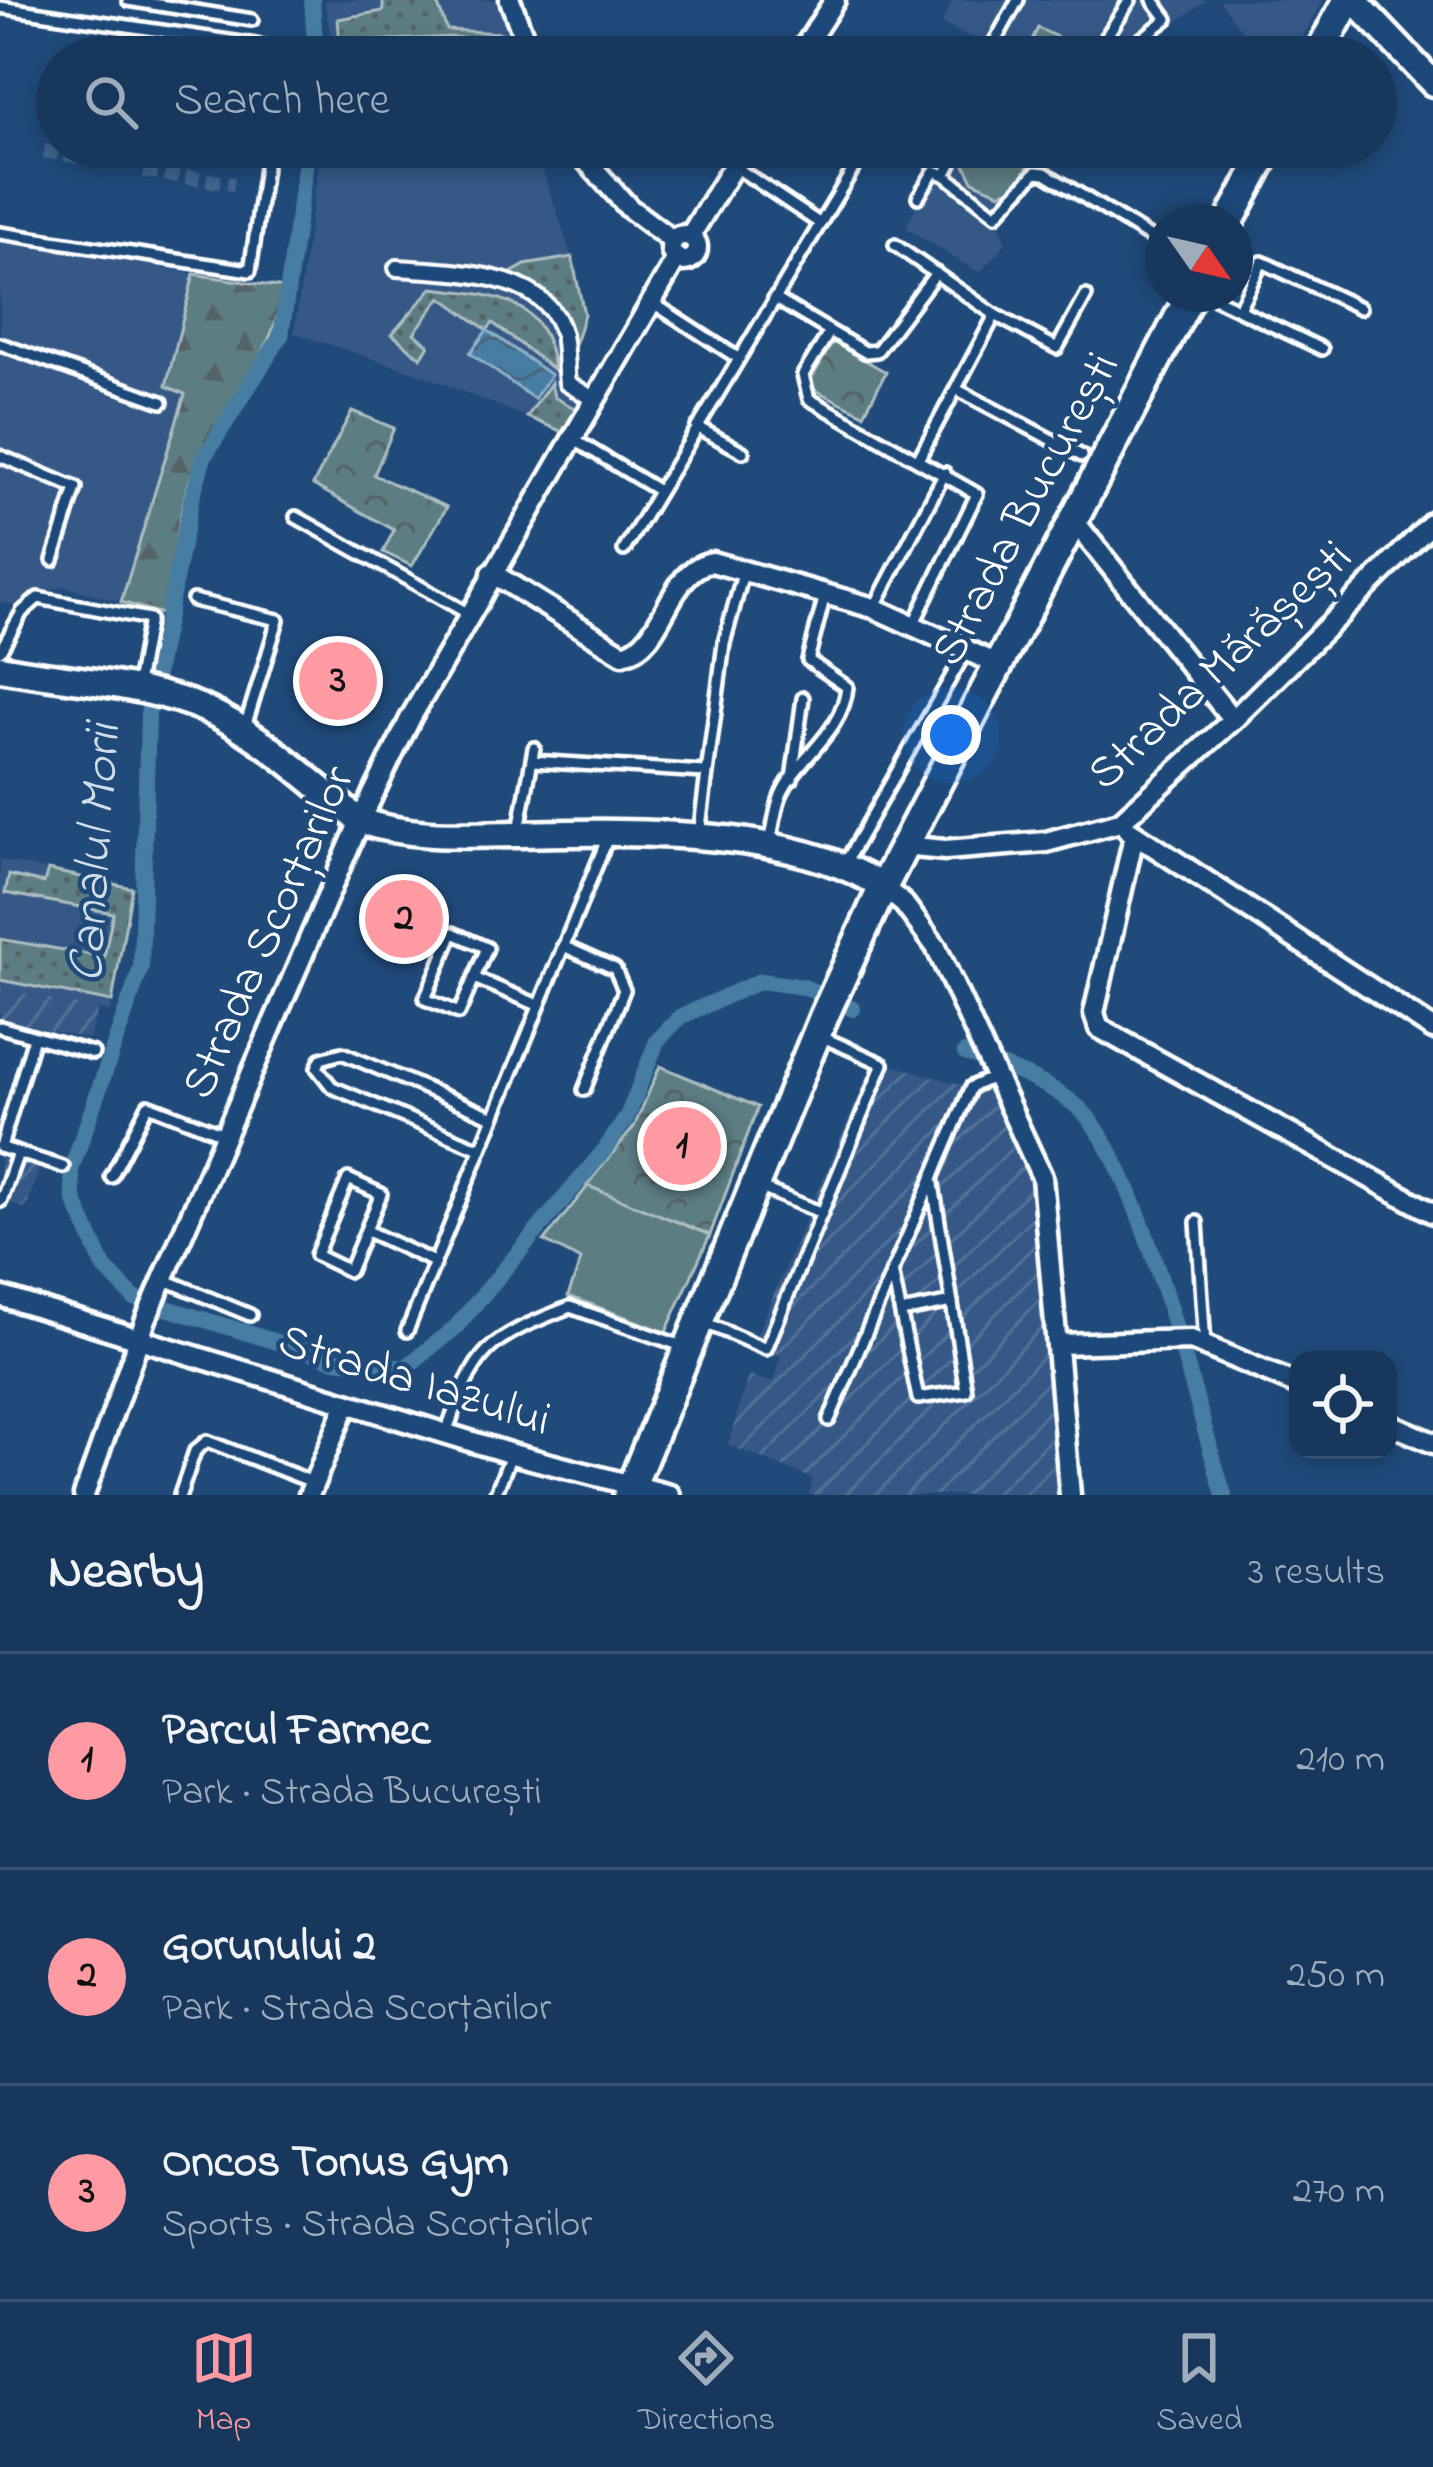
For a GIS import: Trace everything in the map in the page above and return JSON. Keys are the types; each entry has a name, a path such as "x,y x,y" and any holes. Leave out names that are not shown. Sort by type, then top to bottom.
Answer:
{"main road":[{"path":"1330,36 1351,0"},
{"path":"1239,204 1259,168"},
{"name":"Strada București","path":"629,1491 820,1025 883,887 1181,312"}],"street":[{"path":"509,0 523,36"},
{"path":"812,36 835,0"},
{"path":"1351,0 1387,36"},
{"path":"1397,47 1433,83"},
{"path":"593,168 628,208 680,245"},
{"name":"Strada Scorțarilor","path":"84,1495 146,1319 360,821 469,614 652,303 680,245 733,168"},
{"path":"397,268 467,275 533,294 550,308 562,334 567,383 585,394"},
{"path":"1072,518 1233,720"},
{"name":"Strada Mărășești","path":"903,846 945,850 1046,842 1120,821 1429,533"},
{"path":"492,574 623,654 641,645 696,567 712,562 874,608 997,664"},
{"path":"0,668 136,690 195,705 244,732 360,821 440,835 699,835 844,865 883,887 904,904 936,947 1042,1177 1070,1495"},
{"path":"1120,821 1134,836 1433,1029"},
{"path":"1134,836 1094,1012 1099,1028 1433,1213"},
{"name":"Strada Iazului","path":"0,1296 629,1491 670,1495"},
{"path":"1059,1344 1167,1337 1198,1342 1289,1381"},
{"path":"312,1489 347,1403"},
{"path":"1397,1428 1433,1443"}],"lane":[{"path":"128,0 216,6 252,20"},
{"path":"998,36 1018,0"},
{"path":"1107,36 1130,0"},
{"path":"1145,36 1167,19 1154,0"},
{"path":"0,7 195,36"},
{"path":"0,233 250,272 265,168"},
{"path":"737,168 819,223"},
{"path":"624,550 854,168"},
{"path":"946,175 950,168"},
{"path":"918,197 934,171 946,175 996,215 1036,172 1045,172 1145,233"},
{"path":"895,245 995,315 1057,348 1086,296"},
{"path":"1253,280 1262,262 1360,308"},
{"path":"774,298 865,352 877,352 936,273"},
{"path":"652,303 738,358"},
{"path":"1245,312 1322,349"},
{"path":"919,458 995,315"},
{"path":"829,333 803,375 809,399 977,494 912,627"},
{"path":"0,344 162,402"},
{"path":"956,388 1082,456"},
{"path":"697,427 743,452"},
{"path":"574,439 659,491"},
{"path":"0,456 76,488 53,560"},
{"path":"874,608 945,473"},
{"path":"296,517 469,614"},
{"path":"699,835 724,644 744,570"},
{"path":"769,849 781,795 811,760 846,701 847,687 839,678 808,660 826,592"},
{"path":"0,651 22,612 38,598 149,620 136,690"},
{"path":"193,600 278,620 244,732"},
{"path":"844,865 966,651"},
{"path":"792,778 803,698"},
{"path":"518,833 533,748"},
{"path":"532,761 704,772"},
{"path":"407,1330 610,832"},
{"path":"453,933 487,948 474,978 459,1013 425,999 453,933"},
{"path":"563,946 615,969 624,990 584,1090"},
{"path":"474,978 538,1005"},
{"path":"698,1320 766,1348 884,1064 820,1025"},
{"path":"0,1027 93,1053"},
{"path":"34,1036 1,1147 63,1167"},
{"path":"480,1149 332,1087 317,1068 321,1059 342,1053 493,1117"},
{"path":"829,1420 971,1087 996,1076"},
{"path":"111,1177 148,1106 223,1134"},
{"path":"1,1201 18,1153"},
{"path":"892,1271 918,1398 966,1391 932,1178"},
{"path":"348,1179 381,1194 367,1231 350,1271 316,1255 348,1179"},
{"path":"754,1185 822,1213"},
{"path":"1197,1222 1198,1342"},
{"path":"367,1231 434,1262"},
{"path":"162,1283 250,1315"},
{"path":"901,1312 952,1301"},
{"path":"446,1433 471,1364 514,1329 570,1307 687,1347"},
{"path":"180,1495 195,1451 207,1441 312,1489"},
{"path":"495,1495 512,1454"}],"shaded area":[{"path":"325,0 495,0 509,36 330,36"},
{"path":"953,0 1206,0 1159,36 967,36 941,23"},
{"path":"1219,0 1321,0 1303,36 1245,36"},
{"path":"318,168 542,168 576,270 584,314 572,366 576,378 590,386 563,432 417,373 294,333"},
{"path":"933,168 1024,168 996,214 1006,243 979,273 906,228"},
{"path":"0,237 194,274 166,386 185,393 121,602 63,586 13,605 0,602"},
{"path":"0,860 132,888 110,1012 0,988"},
{"path":"0,988 98,1009 89,1039 0,1019"},
{"path":"874,1060 971,1087 996,1076 1042,1177 1070,1495 809,1495 813,1479 728,1445 748,1376 774,1382 781,1356 753,1343"},
{"path":"0,1152 41,1164 26,1209 0,1200"}],"green space":[{"path":"383,0 436,0 447,30 501,36 339,36 338,19 383,11"},
{"path":"966,168 1027,168 1016,187 1000,193 973,181"},
{"path":"572,257 584,314 572,355 554,305 511,273 525,265"},
{"path":"194,274 284,288 268,341 194,469 165,615 121,602 185,394 166,386"},
{"path":"432,288 476,293 528,313 549,346 554,370 493,323 487,330 441,297 414,333 429,345 421,358 392,334"},
{"path":"833,342 886,372 864,414 807,386"},
{"path":"551,383 554,397 576,409 563,432 527,417"},
{"path":"352,411 394,428 374,475 447,507 412,566 383,552 394,530 313,485"},
{"path":"48,870 132,888 112,1002 0,980 0,939 104,957 113,913 5,893 9,875 44,883"},
{"path":"394,894 430,908 415,945 379,929"},
{"path":"660,1066 758,1107 710,1235 586,1186 634,1127"},
{"path":"588,1186 710,1235 666,1332 568,1296 581,1260 544,1241"}],"water":[{"path":"487,330 551,375 534,399 470,353"}],"waterway":[{"name":"Canalul Morii","path":"312,0 315,36"},
{"name":"Canalul Morii","path":"305,168 281,336 204,457 148,714 141,968 71,1170 74,1199 104,1267 134,1298 335,1360 405,1368 456,1327 603,1152 627,1117 657,1041 680,1017 760,981 804,987 853,1009"},
{"name":"Canalul Morii","path":"965,1053 1054,1090 1080,1109 1103,1138 1145,1233 1224,1495"}],"tunnel":[{"path":"144,171 234,184"}],"place":[{"name":"Oncos Tonus Gym","path":"338,681"},
{"name":"Gorunului 2","path":"404,919"},
{"name":"Parcul Farmec","path":"682,1146"}]}
